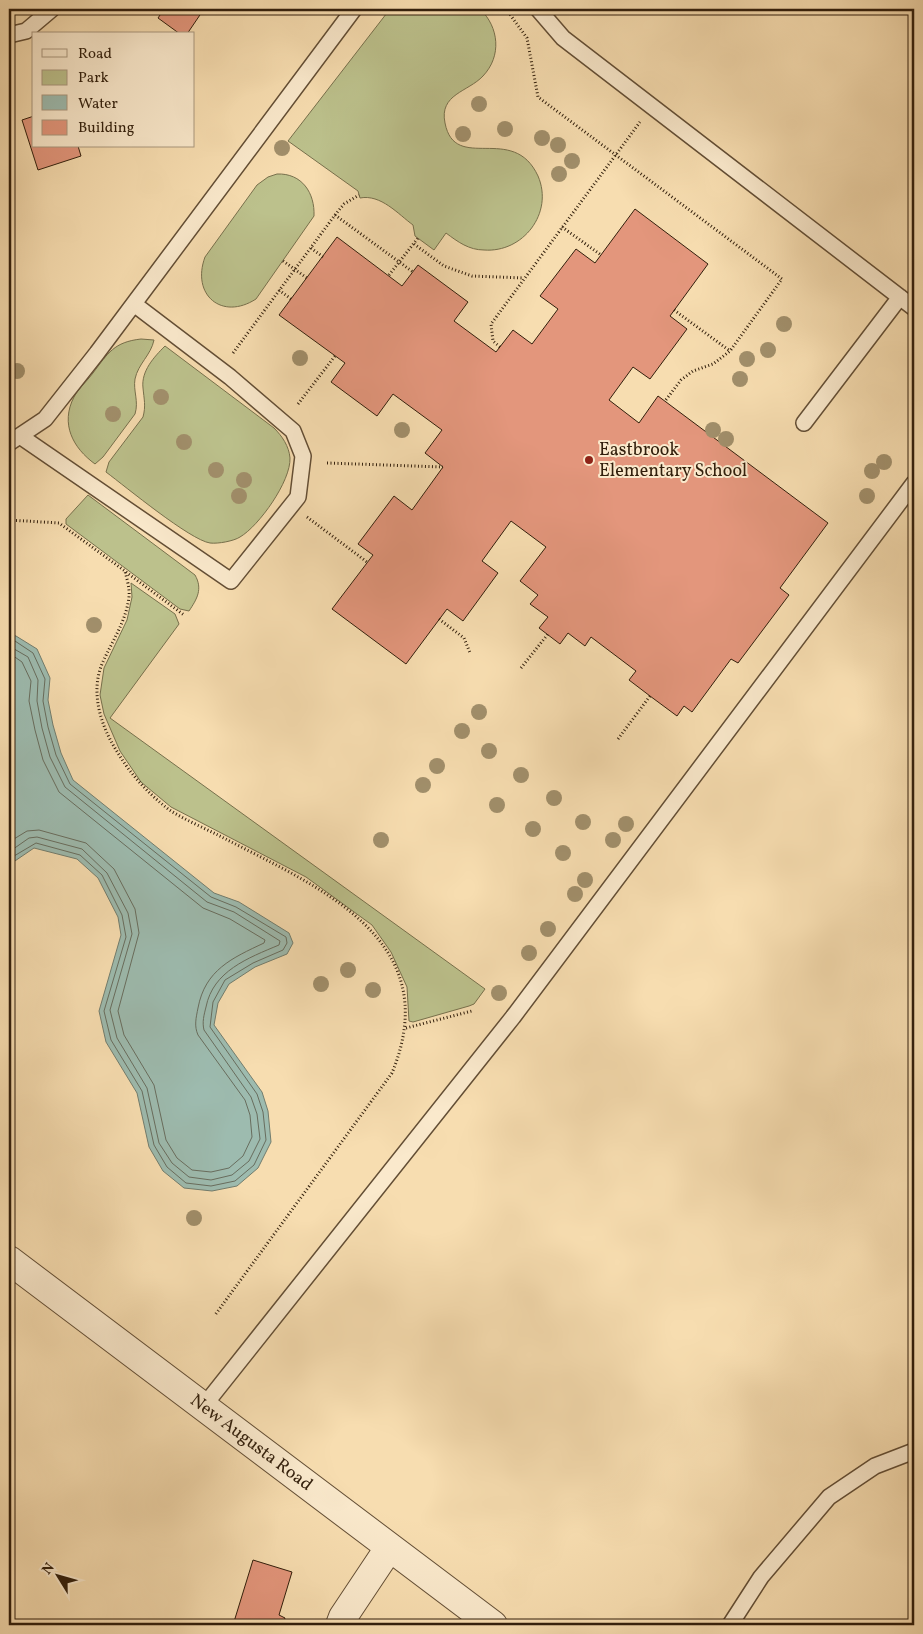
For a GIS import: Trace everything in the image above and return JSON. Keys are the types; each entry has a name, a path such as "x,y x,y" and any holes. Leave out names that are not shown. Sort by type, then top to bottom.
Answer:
{"street":[{"name":"New Augusta Road","path":"9,1260 493,1625"},
{"path":"340,1625 343,1617 389,1548"}],"lane":[{"path":"9,35 26,31 52,9"},
{"path":"134,304 230,376 293,431 303,456 298,497 231,581 14,439 45,419 134,304 354,9"},
{"path":"538,9 563,38 914,308"},
{"path":"804,423 900,297"},
{"path":"203,1407 513,1017 914,483"},
{"path":"730,1625 761,1577 829,1497 875,1466 914,1451"}],"path":[{"path":"506,9 527,38 538,97 782,279 730,351 713,364 693,371 681,380 665,401"},
{"path":"500,347 493,340 491,324 652,107"},
{"path":"233,353 335,215 344,204 359,195"},
{"path":"335,215 413,272"},
{"path":"562,227 600,255"},
{"path":"388,276 418,238"},
{"path":"414,244 444,266 472,276 524,278"},
{"path":"311,248 323,257"},
{"path":"283,261 307,278"},
{"path":"279,290 291,299"},
{"path":"674,310 730,351"},
{"path":"298,404 336,356"},
{"path":"327,463 443,467"},
{"path":"305,516 367,562"},
{"path":"9,520 59,523 184,615"},
{"path":"126,572 130,596 124,620 102,665 96,692 102,721 117,752 140,784 169,810 304,879 370,927 388,951 404,988 406,1028 402,1050 392,1073 215,1315"},
{"path":"440,619 464,638 470,653"},
{"path":"521,668 548,634"},
{"path":"618,739 650,696"},
{"path":"406,1028 472,1011"}],"green space":[{"path":"390,9 480,9 491,24 496,42 493,60 489,68 477,81 450,100 444,113 445,123 451,138 460,145 514,152 527,160 538,176 542,190 542,204 538,216 532,228 511,245 498,249 473,249 446,233 434,250 415,236 413,225 395,211 375,199 360,198 358,191 288,141"},
{"path":"277,174 293,177 305,186 312,200 314,216 256,299 243,305 232,307 221,305 212,300 206,293 202,283 205,257 257,185 268,177"},
{"path":"141,339 154,340 135,379 135,414 103,457 95,464 80,451 71,435 68,417 70,407 78,391 112,350 124,343"},
{"path":"165,346 274,428 287,445 290,458 289,468 280,490 256,523 234,540 210,543 201,540 174,523 106,472 109,462 143,417 145,406 144,376 153,360"},
{"path":"88,495 195,575 199,589 189,611 180,609 66,524 66,519"},
{"path":"131,583 175,614 179,624 110,718 485,989 474,1004 413,1022 409,1021 407,987 391,952 372,925 306,877 171,807 141,782 120,751 104,714 100,695 104,668 127,620 132,597"}],"water":[{"path":"9,634 16,636 37,649 50,678 48,700 53,725 61,753 73,780 214,893 239,902 289,933 293,943 287,954 255,967 229,984 218,1003 214,1025 262,1092 268,1111 271,1142 258,1168 237,1186 212,1191 184,1188 163,1171 149,1147 137,1093 106,1042 99,1011 121,935 118,917 98,878 77,859 34,848 9,865"}],"building":[{"path":"164,9 204,9 188,32 177,32 158,18"},
{"path":"32,117 32,148 79,148 81,156 38,170 22,120"},
{"name":"Eastbrook Elementary School","path":"635,209 708,264 670,316 687,329 650,379 633,367 609,400 639,423 658,396 828,523 780,588 789,595 738,663 731,659 692,712 684,706 677,716 650,696 629,680 636,671 591,637 585,646 568,633 560,644 539,628 548,617 530,604 538,595 520,581 546,547 511,521 482,561 498,573 463,621 447,609 406,664 332,609 373,555 358,544 394,496 412,510 443,467 425,453 442,430 393,394 377,416 331,382 345,363 279,315 337,237 402,286 418,265 468,302 454,321 496,352 513,330 532,344 558,309 540,296 576,249 595,263"},
{"path":"253,1560 292,1572 279,1615 285,1618 283,1625 233,1625"}],"place":[{"name":"Eastbrook Elementary School","path":"589,460"}]}
